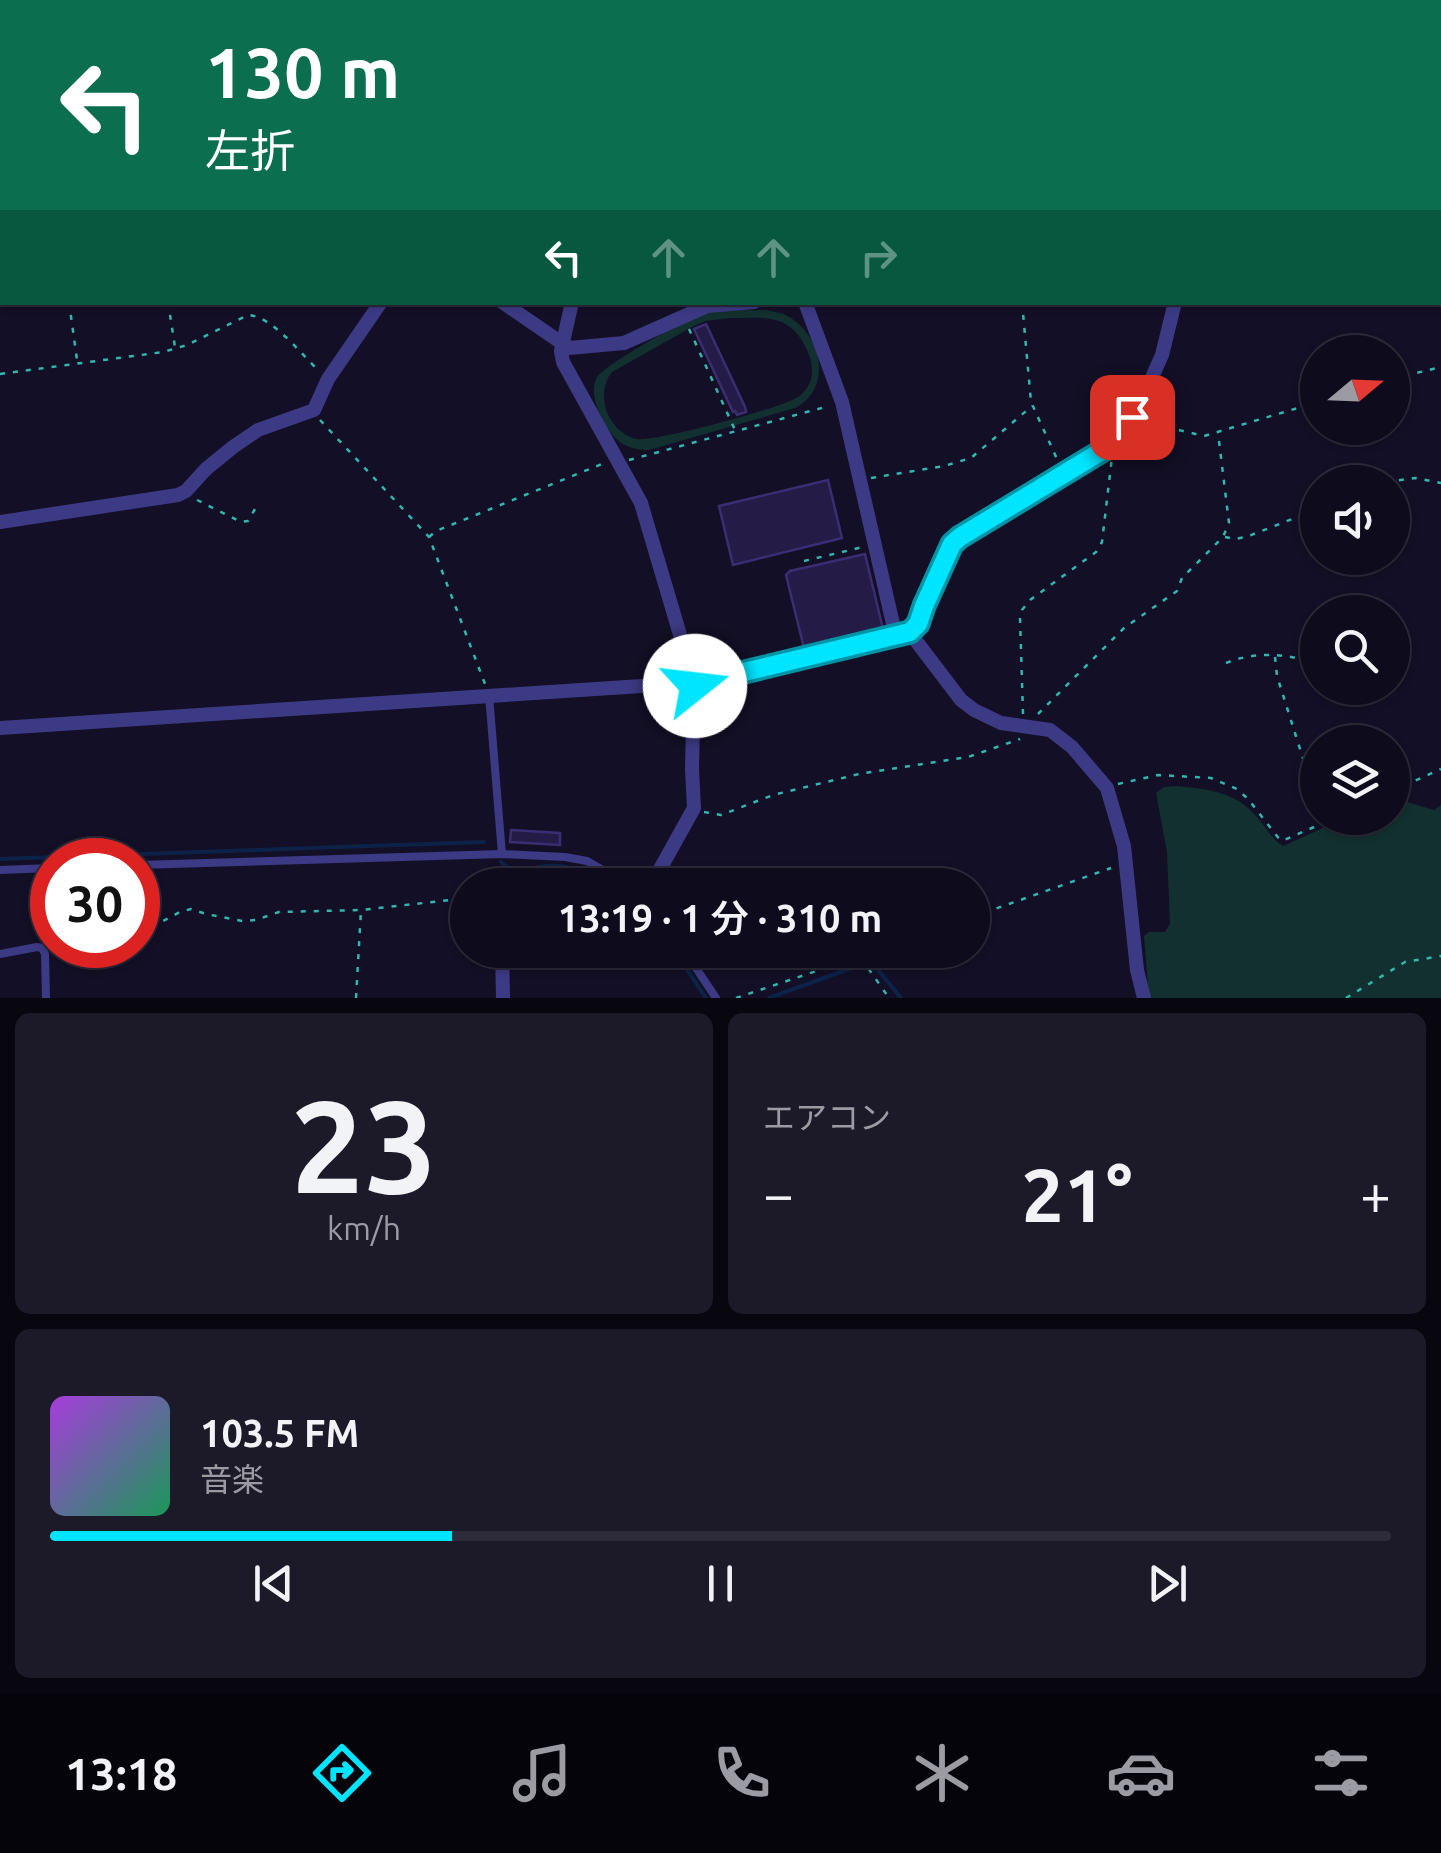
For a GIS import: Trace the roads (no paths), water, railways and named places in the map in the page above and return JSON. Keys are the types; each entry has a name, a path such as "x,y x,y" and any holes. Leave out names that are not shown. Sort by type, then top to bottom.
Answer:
{"street":[{"path":"0,522 183,493 232,447 258,430 314,410 328,378 380,305"},
{"path":"506,305 562,345 577,348 624,343 707,306 719,305"},
{"path":"571,305 561,356 634,486 647,518 694,682 694,808 661,868"},
{"path":"807,305 842,402 874,544 903,634 974,710 1002,723 1050,730 1090,766 1107,788 1127,863 1137,970 1144,998"},
{"path":"0,728 703,682 903,634 918,624 952,544 1119,438 1162,355 1174,305"},
{"path":"502,968 503,998"}],"lane":[{"path":"490,695 502,854"},
{"path":"160,865 502,854 587,860 600,868"},
{"path":"0,870 30,869"},
{"path":"0,954 42,948 46,998"},
{"path":"696,968 716,998"}],"waterway":[{"path":"0,859 484,842"},
{"path":"501,862 508,868"},
{"path":"537,868 572,868"},
{"path":"686,968 706,998"},
{"path":"769,998 851,968"},
{"path":"876,968 901,998"}]}
